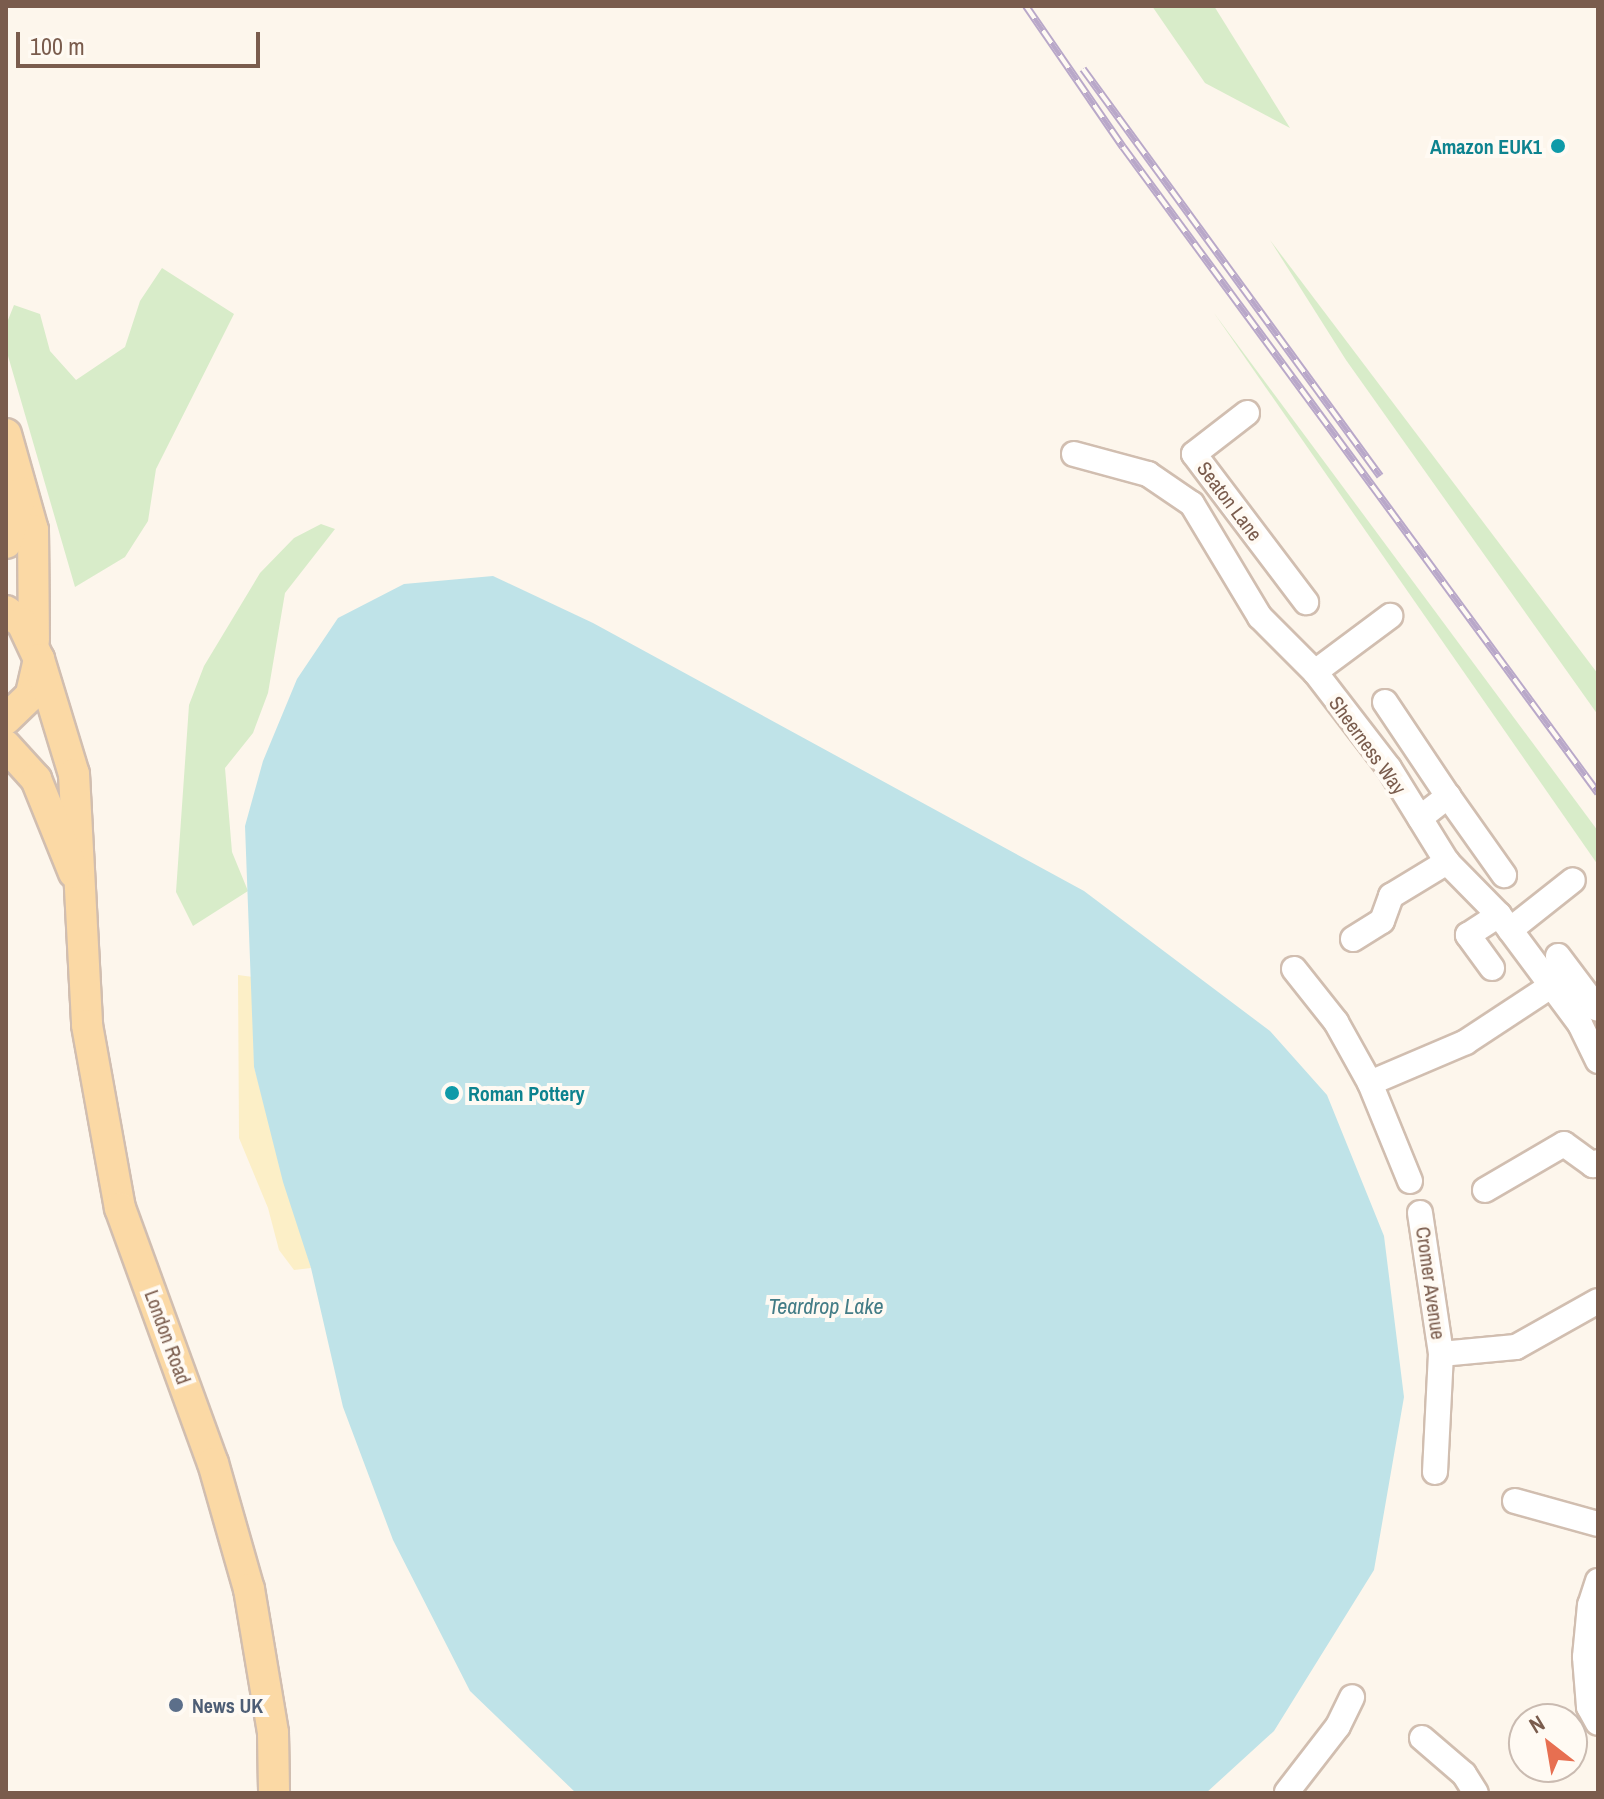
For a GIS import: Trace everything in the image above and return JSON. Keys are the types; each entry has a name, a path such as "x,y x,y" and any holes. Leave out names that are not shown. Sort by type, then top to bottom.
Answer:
{"main road":[{"name":"London Road","path":"6,434 33,530 36,649 74,774 80,830 76,878 87,1025 120,1208 213,1463 249,1589 273,1733 274,1793"},
{"path":"6,543 22,491"},
{"path":"6,611 36,649 31,695 6,719"},
{"name":"London Road","path":"6,746 36,779 76,878"}],"street":[{"name":"Seaton Lane","path":"1247,413 1194,454 1306,602"},
{"name":"Sheerness Way","path":"1074,454 1148,474 1192,504 1210,527 1260,617 1315,672 1389,768 1447,862 1504,922 1580,1024 1598,1061"},
{"path":"1210,527 1238,511"},
{"path":"1315,672 1390,616"},
{"name":"Sheerness Way","path":"1385,702 1504,875"},
{"path":"1420,818 1448,796"},
{"path":"1353,939 1382,921 1391,896 1447,862"},
{"path":"1492,968 1468,935 1504,922 1573,880"},
{"path":"1558,956 1598,1009"},
{"path":"1294,969 1336,1022 1370,1083 1410,1181"},
{"path":"1370,1083 1466,1042 1551,986"},
{"path":"1485,1190 1564,1144 1593,1165 1598,1162"},
{"name":"Cromer Avenue","path":"1420,1213 1441,1354 1435,1472"},
{"name":"Cromer Avenue","path":"1441,1354 1516,1347 1598,1301"},
{"path":"1515,1501 1598,1524"},
{"path":"1597,1588 1585,1657 1589,1707 1598,1723"},
{"path":"1287,1793 1338,1726 1352,1697"},
{"path":"1422,1738 1464,1774 1476,1793"}],"green space":[{"path":"1152,6 1214,6 1290,128 1205,83"},
{"path":"1270,240 1598,674 1598,715 1346,360"},
{"path":"162,268 234,314 156,469 148,521 125,557 75,587 6,349 6,325 14,305 40,314 50,351 76,380 125,347 140,301"},
{"path":"1214,313 1598,831 1598,865"},
{"path":"321,524 335,529 285,593 268,693 253,733 225,768 232,852 248,891 193,926 176,892 189,705 204,666 260,573 294,538"}],"sand":[{"path":"238,975 253,977 254,1067 311,1268 294,1270 279,1250 268,1208 239,1138"}],"water":[{"name":"Teardrop Lake","path":"493,576 593,623 1084,891 1270,1031 1327,1095 1384,1236 1404,1397 1374,1570 1274,1731 1206,1793 576,1793 470,1691 393,1540 343,1407 311,1268 283,1182 254,1067 245,826 263,761 297,679 338,618 404,584"}],"railway":[{"path":"1026,6 1123,147 1598,793"},
{"path":"1083,69 1380,476"}],"place":[{"name":"Amazon EUK1","path":"1558,146"},
{"name":"Roman Pottery","path":"452,1093"},
{"name":"News UK","path":"176,1705"}]}
